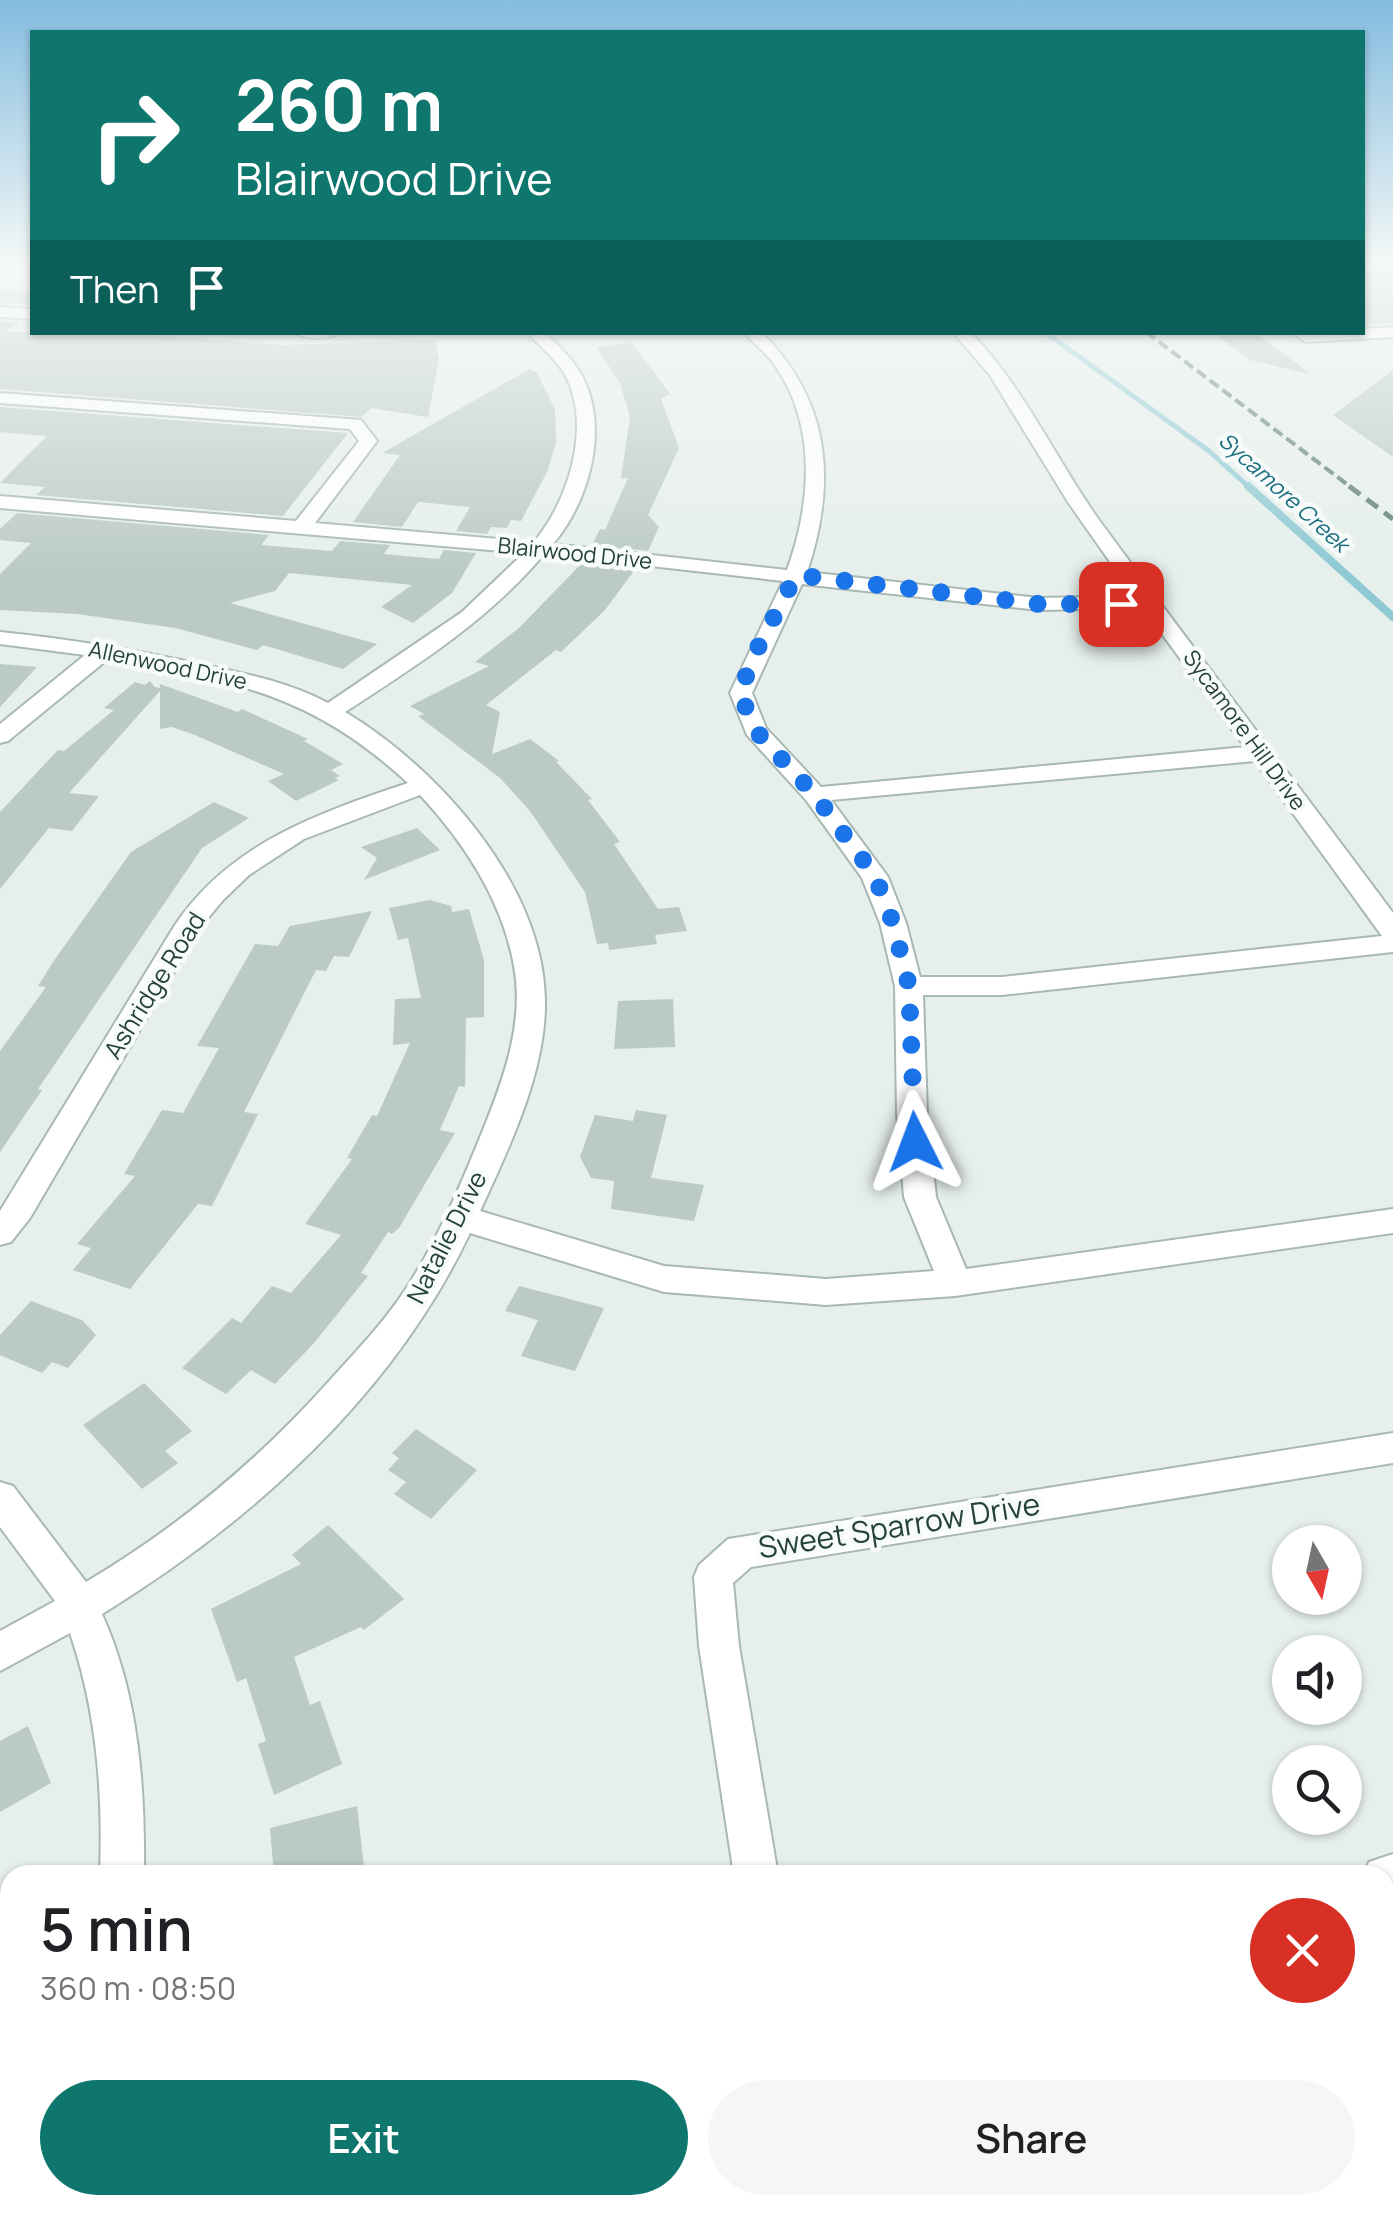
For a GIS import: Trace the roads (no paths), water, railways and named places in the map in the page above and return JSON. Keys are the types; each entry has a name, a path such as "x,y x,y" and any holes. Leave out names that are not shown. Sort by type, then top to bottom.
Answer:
{"street":[{"path":"331,711 444,638 504,586 540,548 570,505 582,463 587,420 574,375 567,367"},
{"path":"785,367 808,414 816,474 811,528 796,575 753,657 740,693 755,730 815,795 875,876 893,923 909,986 912,1114 920,1196 955,1283"},
{"name":"Sycamore Hill Drive","path":"993,367 1016,398 1074,498 1393,932"},
{"path":"0,398 355,424 368,441 302,526"},
{"name":"Blairwood Drive","path":"0,502 540,548 1039,604 1150,602"},
{"name":"Allenwood Drive","path":"0,638 105,650 277,688 331,711"},
{"path":"0,736 105,650"},
{"name":"Natalie Drive","path":"0,1652 79,1610 172,1548 286,1454 388,1341 423,1290 462,1218 522,1071 532,1029 531,972 507,897 456,817 427,786 331,711"},
{"path":"815,795 910,783 1263,753"},
{"name":"Ashridge Road","path":"0,1233 19,1210 188,925 213,892 255,854 286,837 427,786"},
{"path":"909,986 1002,986 1393,944"},
{"path":"462,1218 664,1279 826,1292 955,1283 1393,1221"},
{"name":"Sweet Sparrow Drive","path":"754,1865 719,1646 713,1577 741,1551 1393,1448"},
{"path":"0,1498 73,1596 106,1682 120,1777 122,1865"}],"waterway":[{"name":"Sycamore Creek","path":"1094,367 1209,451 1250,488"},
{"name":"Sycamore Creek","path":"1248,486 1393,617"}],"railway":[{"path":"1193,367 1352,488"},
{"path":"1349,486 1393,519"}]}
